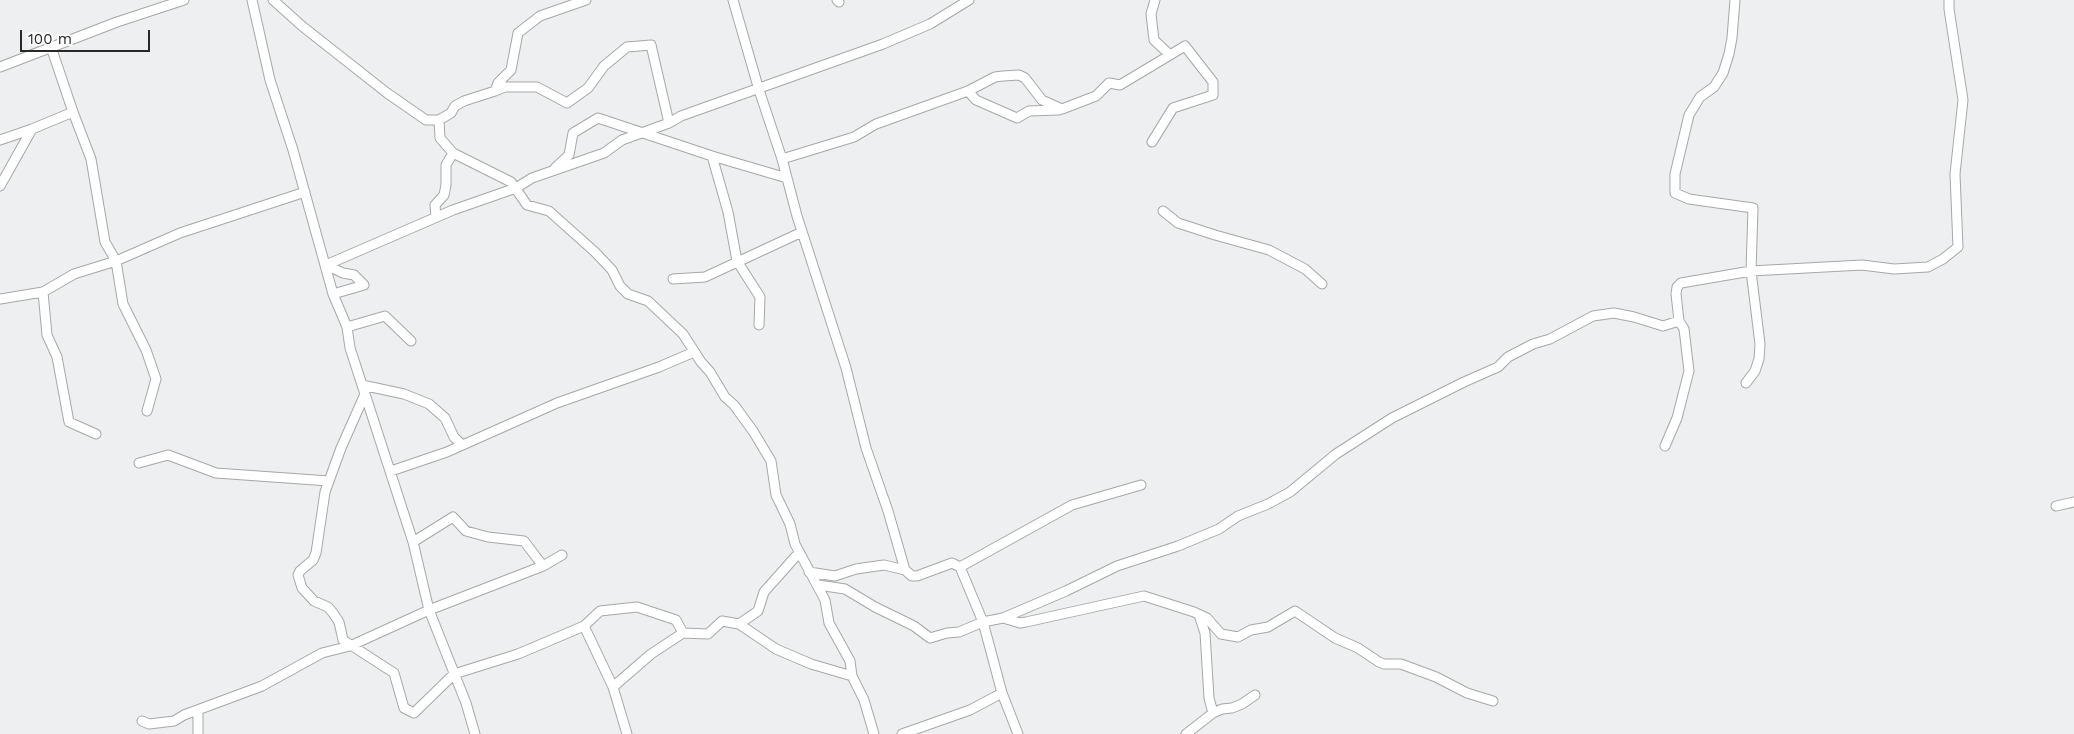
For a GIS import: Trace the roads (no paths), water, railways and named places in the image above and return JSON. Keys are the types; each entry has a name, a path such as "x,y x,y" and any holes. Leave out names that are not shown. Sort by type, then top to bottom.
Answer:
{"street":[{"path":"0,68 51,47 184,0"},
{"path":"252,0 270,80 334,294 348,327 350,348 413,542 429,610 466,703 475,734"},
{"path":"273,0 302,26 387,93 426,120 439,120 451,113 455,106 464,101 505,87 537,86 567,103 588,88 604,66 627,47 651,45 669,123"},
{"path":"495,91 498,83 511,70 518,33 540,16 586,0"},
{"path":"734,0 758,90 782,159 802,232 846,368 866,448 888,511 905,570"},
{"path":"326,265 436,217 516,188 532,178 604,153 622,140 669,123 706,106 758,90 883,44 930,24 969,0"},
{"path":"1155,0 1151,14 1154,40 1170,55"},
{"path":"1665,446 1677,418 1690,371 1684,329 1679,321 1676,294 1677,287 1681,283 1750,271 1862,265 1894,269 1928,267 1942,260 1958,247 1954,174 1963,100 1949,0"},
{"path":"1733,1 1732,38 1729,54 1714,87 1700,97 1689,115 1675,174 1675,193 1689,199 1754,208 1750,271 1760,344 1756,371 1746,383"},
{"path":"968,91 976,100 1017,118 1029,111 1062,110 1096,96 1109,83 1120,85 1185,46 1214,82 1213,95 1173,108 1152,142"},
{"path":"51,47 91,159 105,242 116,261 123,304 146,350 156,379 147,411"},
{"path":"782,159 847,139 876,124 968,91 995,78 1019,75 1025,78 1042,100 1062,110"},
{"path":"0,140 73,112"},
{"path":"551,171 569,155 573,133 598,118 712,156 787,178"},
{"path":"439,120 440,138 453,153 501,176 516,188 520,197 527,205 549,211 562,224 579,236 612,270 620,286 628,294 648,301 683,334 710,372 725,398 734,406 766,450 771,461 776,495 809,572 825,600 829,623 850,661 852,676 864,700 874,734"},
{"path":"0,186 32,129"},
{"path":"436,217 435,205 444,195 446,165 453,153"},
{"path":"712,156 728,212 737,261 760,297 760,325"},
{"path":"0,298 43,292 74,274 116,261 180,234 305,192"},
{"path":"1163,211 1178,222 1215,235 1269,250 1305,269 1322,284"},
{"path":"673,279 705,277 802,232"},
{"path":"326,265 342,273 354,276 364,285 334,294"},
{"path":"43,292 47,335 58,357 69,422 96,434"},
{"path":"818,585 845,589 875,607 914,626 930,638 959,632 983,622 1003,618 1066,591 1116,566 1178,546 1219,529 1238,516 1268,504 1290,492 1336,454 1392,418 1498,367 1508,357 1533,344 1550,339 1593,316 1614,313 1663,326 1679,321"},
{"path":"348,327 385,316 411,341"},
{"path":"390,471 462,445 557,403 659,367 694,352"},
{"path":"364,389 404,394 429,404 445,418 454,437 462,445"},
{"path":"364,389 325,492 316,553 312,560 300,571 298,582 314,601 328,607 339,622 343,640 394,673 404,708 414,713 454,674 518,654 584,626 600,611 637,607 676,620 683,633"},
{"path":"139,463 168,455 216,473 329,482"},
{"path":"960,567 1072,505 1141,485"},
{"path":"2056,506 2074,502"},
{"path":"413,542 453,517 466,531 488,537 524,541 543,566"},
{"path":"142,721 149,724 174,721 262,686 322,653 350,646 429,610 543,566 562,555"},
{"path":"739,624 758,611 764,592 796,556 802,556"},
{"path":"809,572 835,576 856,569 884,565 905,570 912,576 917,576 952,563 960,567 983,622 1002,693 1018,734"},
{"path":"1003,618 1020,623 1140,596 1200,615 1207,618 1221,634 1238,637 1251,630 1268,627 1292,612 1298,612 1324,632 1358,648 1379,662 1384,664 1401,664 1436,677 1467,693 1493,701"},
{"path":"1200,615 1206,633 1209,698 1213,713"},
{"path":"613,687 650,654 683,633 708,634 722,620 739,624 776,649 811,664 852,676"},
{"path":"584,626 613,687 627,734"},
{"path":"902,734 970,710 1002,693"},
{"path":"1186,734 1213,713 1242,704 1255,695"},
{"path":"198,710 198,734"}]}
